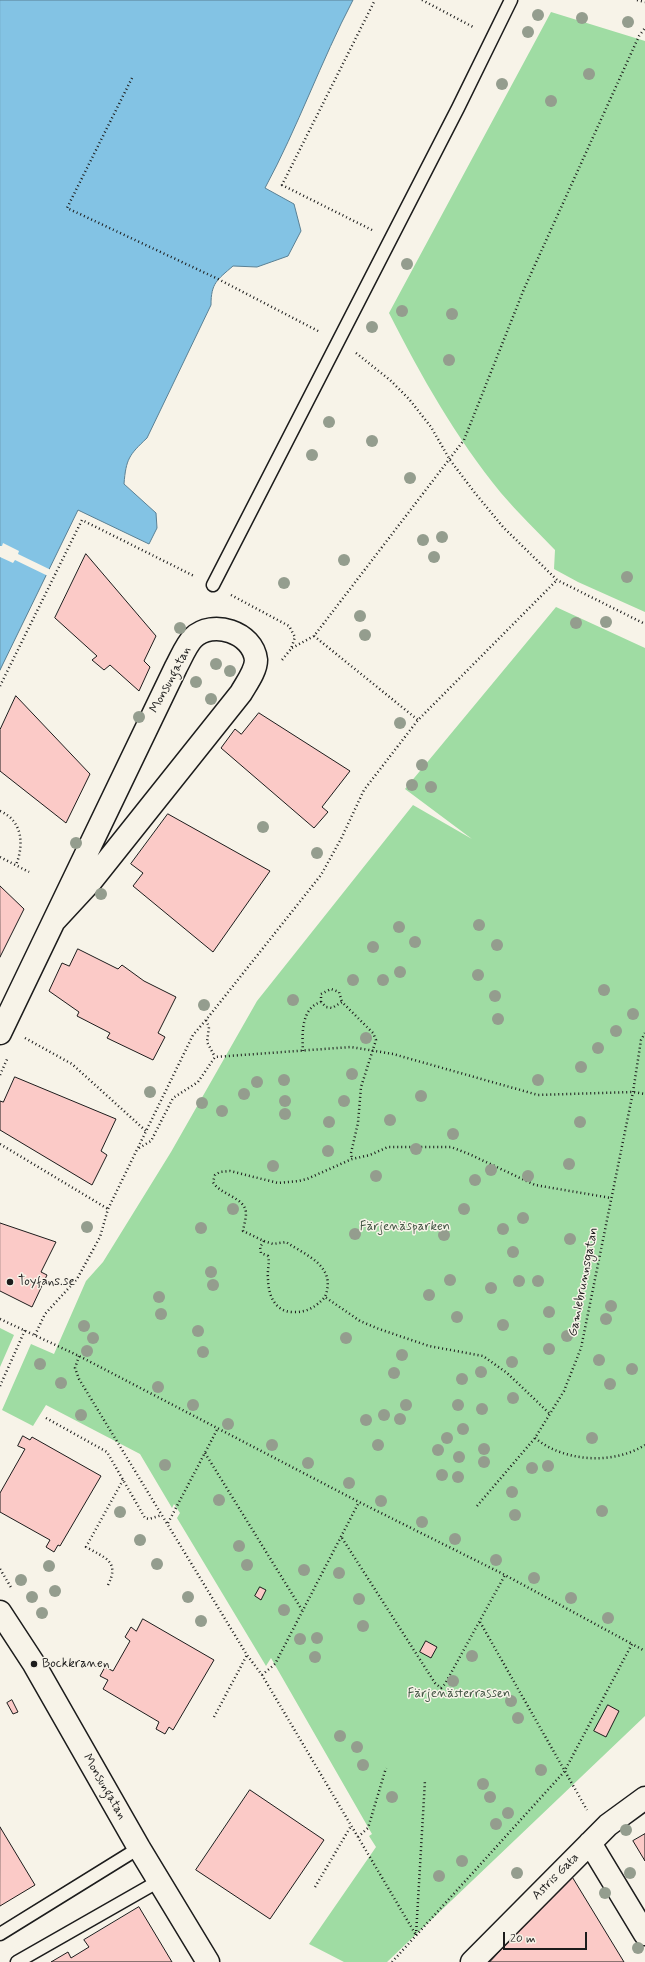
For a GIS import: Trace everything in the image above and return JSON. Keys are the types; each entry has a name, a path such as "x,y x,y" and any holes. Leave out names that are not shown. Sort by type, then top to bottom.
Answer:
{"street":[{"name":"Monsungatan","path":"10,1034 55,920 107,807 176,667 193,638 208,629 227,630 242,636 252,650 256,660 251,677 241,693 92,880 55,920"},
{"name":"Monsungatan","path":"0,1612 34,1664 139,1848 208,1962"},
{"name":"Astris Gata","path":"472,1962 608,1825 645,1798"},
{"path":"590,1843 645,1934"}],"lane":[{"path":"213,585 339,342 511,0"},
{"path":"0,1934 139,1848"},
{"path":"17,1962 159,1881"}],"path":[{"path":"375,0 282,185 391,239"},
{"path":"422,0 493,37"},
{"path":"637,0 645,2"},
{"path":"291,649 314,636 464,440 524,289 639,36 645,28"},
{"path":"132,78 67,208 218,279 339,342 390,380 409,399 431,427 450,460 503,527 557,580 645,624"},
{"path":"0,686 82,520 213,585"},
{"path":"35,1335 45,1314 77,1278 100,1237 108,1209 193,1035 321,875 341,839 364,790 418,720 557,580"},
{"path":"314,636 418,720"},
{"path":"0,811 9,816 20,835 22,844 16,865"},
{"path":"0,857 29,872"},
{"path":"342,1002 332,1008 326,1007 321,1002 321,994 331,989 339,992 342,1002 373,1033 376,1040 371,1050 361,1088 358,1123 351,1153 352,1159"},
{"path":"303,1051 302,1030 306,1016 318,1003 321,1002"},
{"path":"206,1020 209,1027 207,1042 215,1057"},
{"name":"Gamlebrunnsgatan","path":"477,1506 535,1438 564,1391 581,1348 610,1198 633,1092 641,1040 645,1033"},
{"path":"10,1034 72,1064 146,1131"},
{"path":"215,1057 351,1047 393,1054 538,1095 633,1092 645,1094"},
{"path":"139,1148 151,1141 173,1098 198,1082 215,1057"},
{"path":"0,1144 108,1209"},
{"path":"264,1240 260,1247 261,1252 268,1256 268,1278 271,1295 275,1305 282,1311 304,1312 317,1305 325,1297 329,1285 326,1272 320,1264 286,1242 273,1244 264,1240 243,1231 245,1207 242,1203 216,1188 213,1182 216,1175 220,1172 230,1171 278,1183 299,1181 307,1179 352,1159 370,1155 388,1147 451,1148 469,1154 535,1186 610,1198"},
{"path":"325,1297 360,1321 379,1329 429,1346 483,1356 508,1373 549,1414"},
{"path":"0,1319 79,1356 359,1502 505,1575 645,1651"},
{"path":"0,1386 25,1330"},
{"path":"79,1356 75,1368 80,1379 247,1655 262,1675 416,1935"},
{"path":"46,1418 106,1452 145,1518 149,1519 162,1515"},
{"path":"167,1523 218,1428"},
{"path":"535,1438 545,1446 565,1455 602,1458 623,1454 645,1445"},
{"path":"205,1453 302,1611"},
{"path":"108,1585 114,1574 113,1567 107,1559 86,1547 123,1480"},
{"path":"262,1675 274,1664 342,1538 359,1502"},
{"path":"342,1538 435,1683 440,1688 445,1684 505,1575"},
{"path":"480,1621 564,1772 588,1811"},
{"path":"392,1962 564,1772 632,1644"},
{"path":"214,1717 247,1655"},
{"path":"358,1837 368,1828 386,1768"},
{"path":"416,1935 425,1780"},
{"path":"315,1887 351,1826"}],"green space":[{"path":"551,12 645,41 645,612 578,582 554,569 555,550 501,493 469,451 440,406 389,313"},
{"path":"556,607 645,648 645,1716 387,1962 344,1962 309,1944 376,1847 369,1836 372,1834 271,1658 266,1666 177,1518 180,1513 174,1504 172,1508 140,1454 46,1405 33,1426 2,1410 31,1344 54,1354 86,1281 103,1262 171,1152 257,1001 413,805 472,839 405,789"},
{"path":"0,1328 14,1335 0,1367"}],"water":[{"path":"0,0 353,0 265,188 294,204 301,231 288,256 257,267 233,266 216,282 212,292 211,305 147,438 132,453 127,463 124,484 156,513 157,528 149,544 78,510 0,670"}],"pier":[{"path":"3,543 19,551 18,554 51,570 48,576 15,560 13,563 0,557 0,546 2,546"}],"building":[{"path":"86,554 156,636 144,661 150,667 139,691 110,665 104,670 92,660 97,656 55,618"},
{"path":"16,696 90,774 66,823 0,771 0,730"},
{"path":"259,713 350,771 322,807 328,812 314,828 221,748 235,729 241,734"},
{"path":"168,814 270,871 213,952 133,886 143,873 131,864"},
{"path":"0,886 24,909 0,957"},
{"path":"78,949 118,969 122,965 144,981 176,997 158,1033 165,1037 153,1060 107,1038 110,1033 77,1016 79,1012 49,991 62,963 69,966"},
{"path":"15,1077 116,1119 101,1151 107,1155 92,1185 0,1130 0,1101 3,1102"},
{"path":"0,1223 56,1242 41,1272 47,1275 32,1307 0,1291"},
{"path":"23,1436 30,1440 32,1437 101,1476 60,1546 58,1545 54,1552 46,1547 50,1540 0,1512 0,1493 25,1449 18,1446"},
{"path":"260,1587 266,1590 261,1600 255,1596"},
{"path":"143,1619 214,1660 173,1730 169,1727 165,1734 156,1729 159,1722 103,1689 108,1680 100,1676 105,1667 113,1671 130,1641 125,1637 131,1627 136,1631"},
{"path":"426,1641 437,1647 431,1658 420,1652"},
{"path":"12,1700 18,1712 13,1714 7,1703"},
{"path":"608,1705 619,1711 606,1737 594,1731"},
{"path":"250,1790 324,1840 270,1919 196,1870"},
{"path":"0,1827 35,1885 0,1906"},
{"path":"645,1834 645,1861 633,1841"},
{"path":"571,1875 624,1962 490,1962"},
{"path":"139,1907 172,1962 51,1962 68,1952 71,1958 89,1947 84,1940"}],"place":[{"name":"Toyfans.se","path":"10,1282"},
{"name":"Bockkranen","path":"34,1664"}],"park label":[{"name":"Färjenäsparken","path":"405,1227"},
{"name":"Färjenästerrassen","path":"459,1694"}]}
